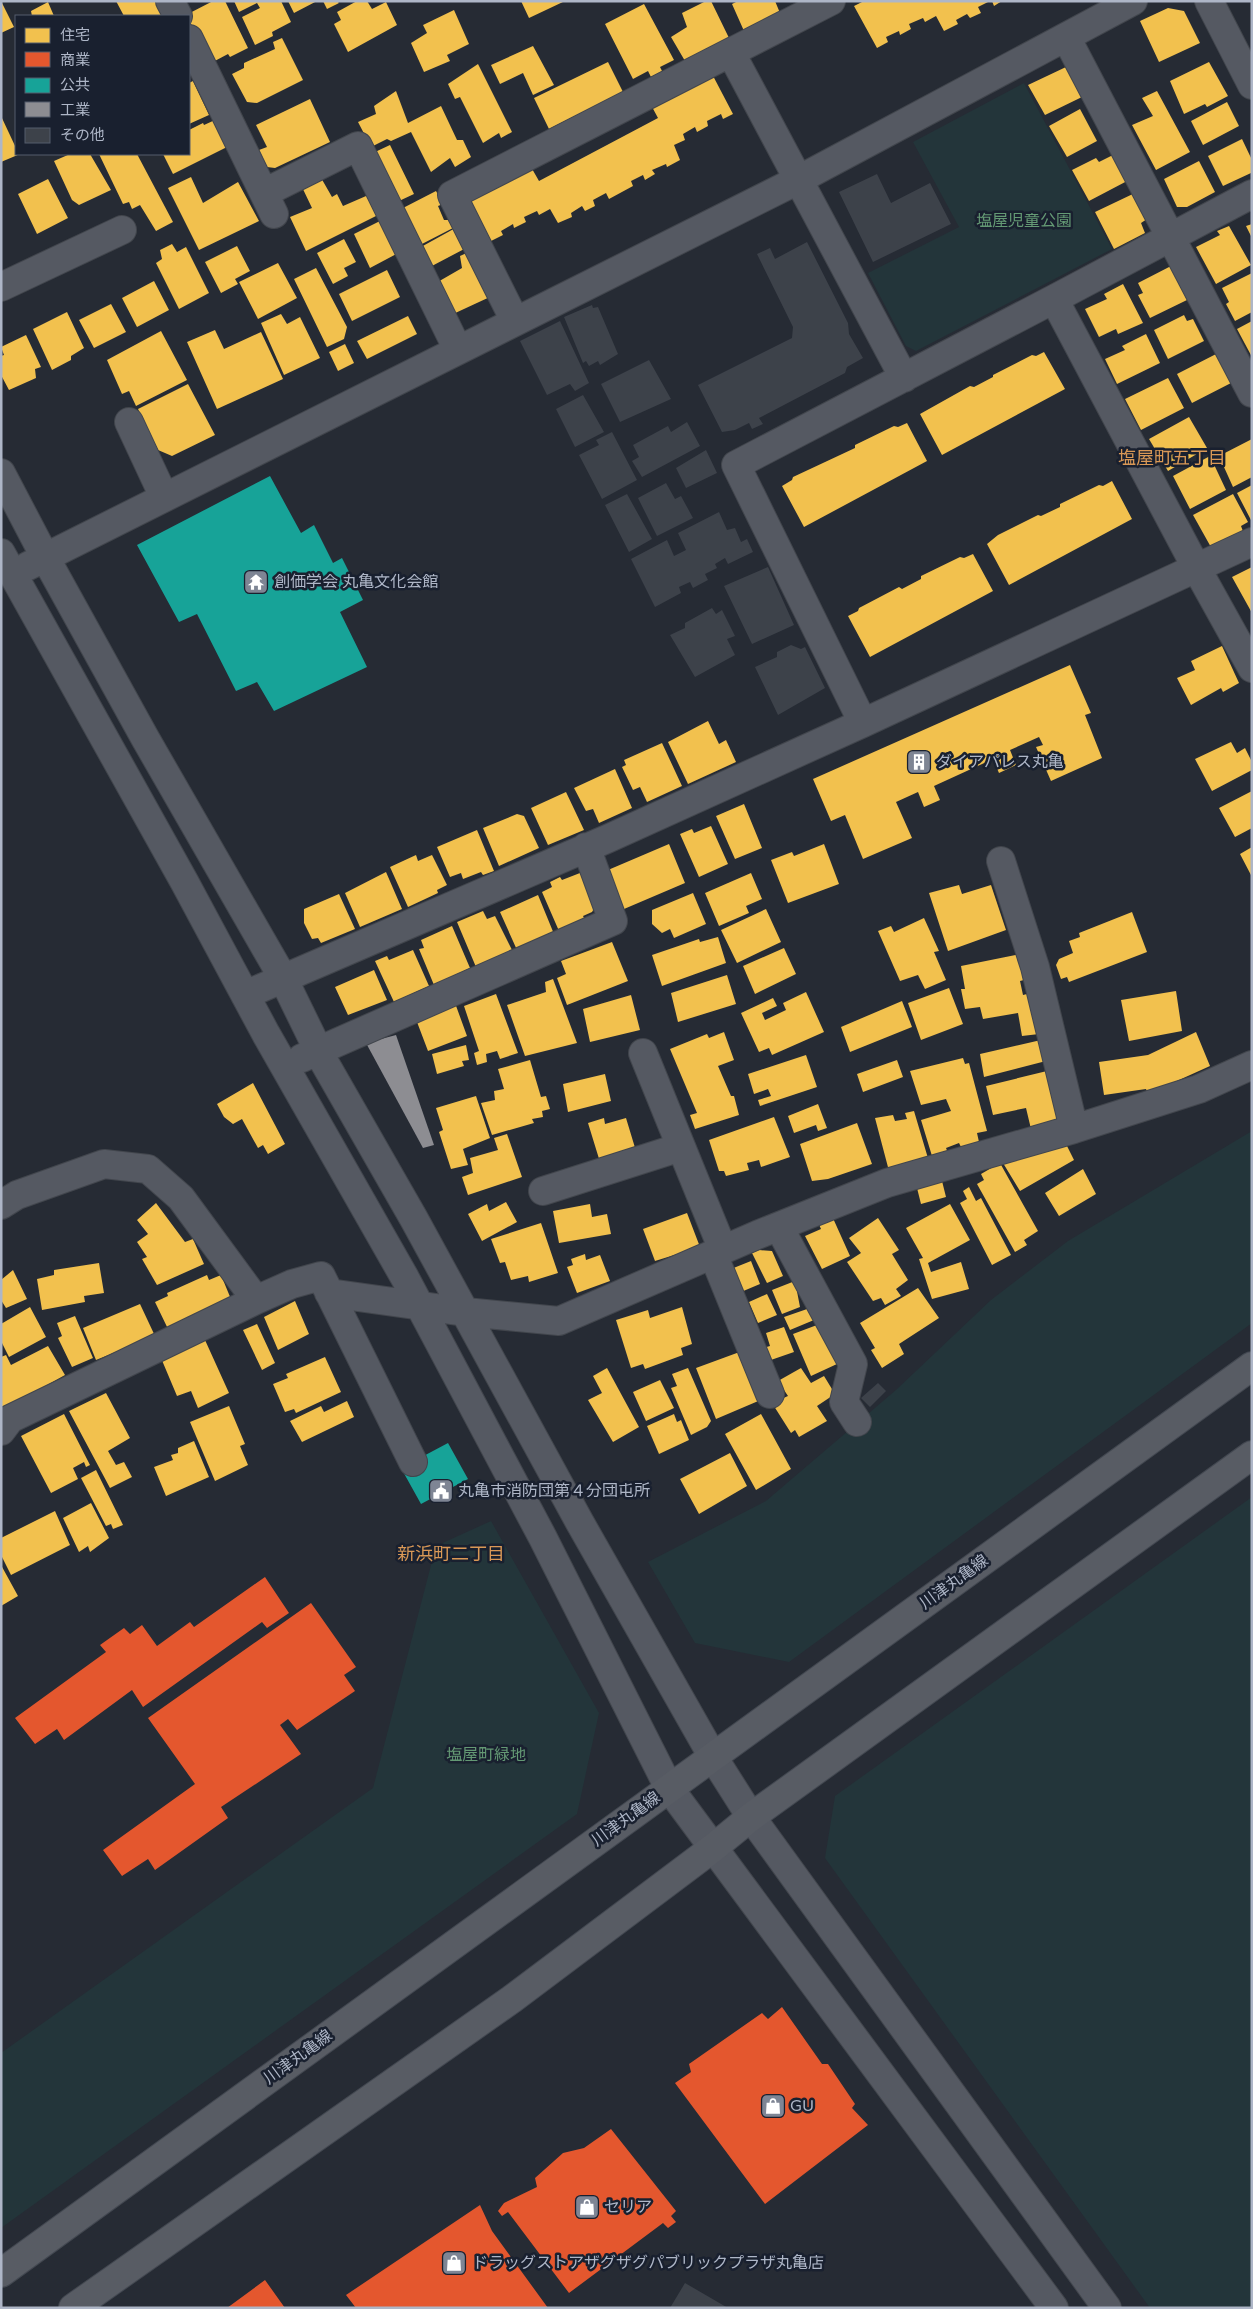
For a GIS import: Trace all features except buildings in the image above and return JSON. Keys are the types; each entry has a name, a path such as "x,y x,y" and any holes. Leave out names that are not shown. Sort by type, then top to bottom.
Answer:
{"main road":[{"name":"川津丸亀線","path":"1,2273 1252,1366"},
{"path":"73,2308 504,2005 713,1848 751,1817 1252,1455"}],"street":[{"path":"170,1 177,15"},
{"path":"515,321 452,195 832,1"},
{"path":"1054,2308 669,1788 543,1538 419,1305 284,1066 180,874 7,563 45,557 798,180 1133,1"},
{"path":"1209,1 1252,85"},
{"path":"1066,37 1252,393"},
{"path":"190,41 269,203 358,146 458,350"},
{"path":"731,53 904,378"},
{"path":"863,723 736,464 1054,300 1252,194"},
{"path":"1,288 122,230"},
{"path":"1054,300 1197,569 1252,668"},
{"path":"129,422 164,497"},
{"path":"1,473 145,738 283,978 318,1051 713,1757 751,1817 1108,2308"},
{"path":"245,995 586,847 863,723 1252,542"},
{"path":"284,1066 613,921 586,847"},
{"path":"1002,861 1035,967 1074,1129"},
{"path":"643,1053 681,1147 770,1394"},
{"path":"329,1293 465,1312 559,1321 718,1252 887,1183 1074,1129 1199,1089 1252,1066"},
{"path":"543,1191 681,1147"},
{"path":"1,1204 17,1195 104,1164 148,1169 181,1198 256,1300"},
{"path":"779,1227 853,1364 844,1402 857,1422"},
{"path":"1,1431 10,1419 256,1300 292,1284 321,1276 413,1462"}],"green space":[{"name":"塩屋児童公園","path":"1024,83 1112,249 916,351 906,346 868,273 959,227 913,142"},
{"path":"1252,1131 1252,1323 789,1662 695,1643 648,1562 766,1501 896,1390 991,1300 1068,1241"},
{"path":"1252,1497 1252,2308 1150,2308 825,1858 835,1796"},
{"name":"塩屋町緑地","path":"491,1521 599,1713 577,1814 1,2228 1,2053 373,1788 436,1546"}],"place":[{"name":"創価学会 丸亀文化会館","path":"256,582"},
{"name":"ダイアパレス丸亀","path":"919,762"},
{"name":"丸亀市消防団第４分団屯所","path":"441,1491"},
{"name":"GU","path":"773,2106"},
{"name":"セリア","path":"587,2207"},
{"name":"ドラッグストアザグザグパブリックプラザ丸亀店","path":"454,2263"}],"district":[{"name":"塩屋町五丁目","path":"1172,458"},
{"name":"新浜町二丁目","path":"451,1554"}]}
